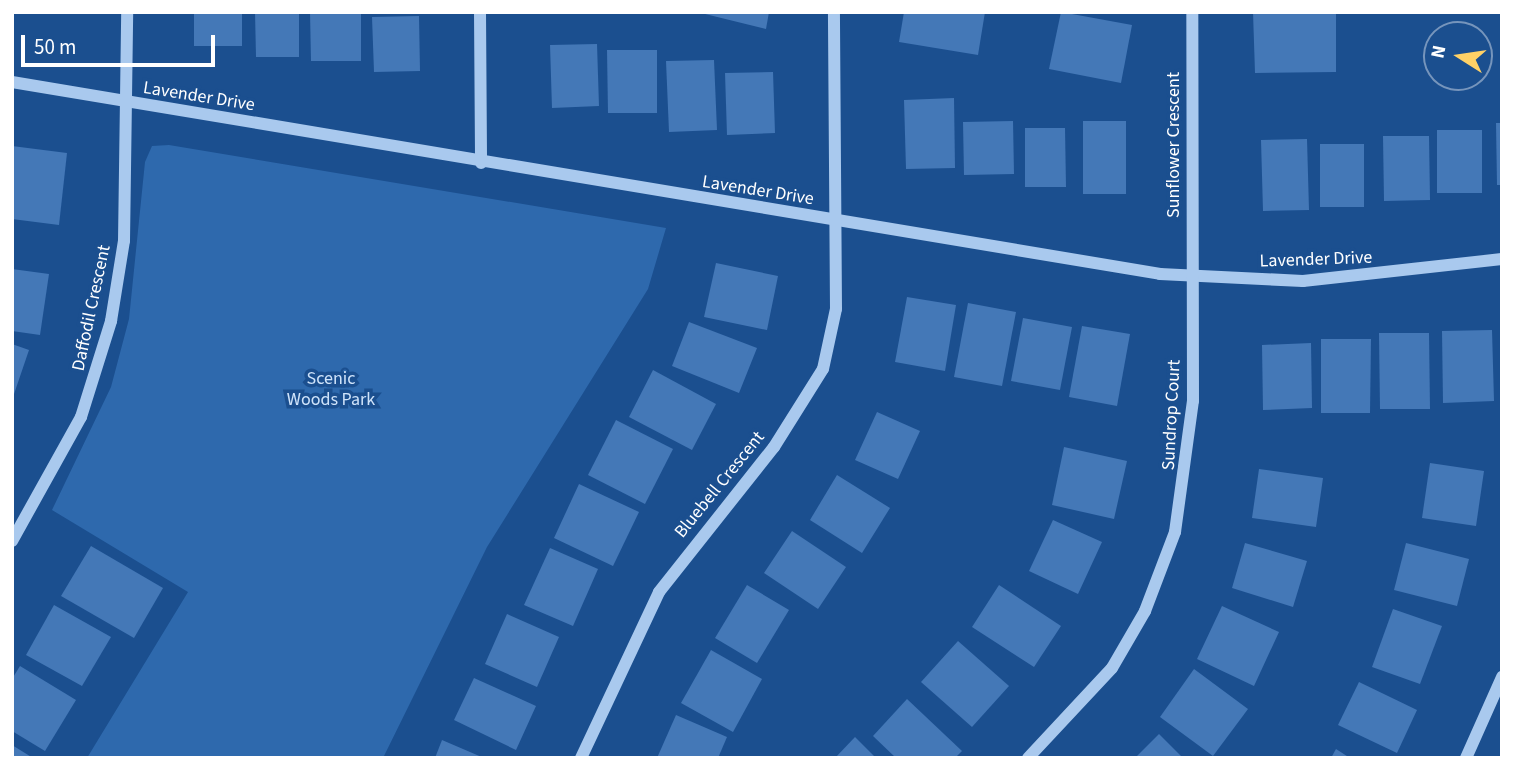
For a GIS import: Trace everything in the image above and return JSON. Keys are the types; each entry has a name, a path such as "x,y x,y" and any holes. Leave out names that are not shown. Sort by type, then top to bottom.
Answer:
{"street":[{"name":"Daffodil Crescent","path":"12,541 63,456 96,377 124,240 127,12"},
{"path":"480,12 481,163"},
{"path":"834,12 836,222"},
{"name":"Sunflower Crescent","path":"1192,12 1192,277"},
{"name":"Lavender Drive","path":"12,82 836,222 1192,277 1344,279 1502,259"},
{"name":"Bluebell Crescent","path":"581,758 659,592 775,447 823,369 836,309 836,222"},
{"name":"Sundrop Court","path":"1028,758 1112,668 1145,611 1175,532 1190,458 1192,277"},
{"path":"1466,758 1502,677"}],"green space":[{"name":"Scenic Woods Park","path":"169,145 666,228 648,289 487,547 383,758 87,758 188,592 52,510 111,387 129,319 145,162 152,146"}],"building":[{"path":"194,12 242,12 242,46 194,46"},
{"path":"255,12 299,12 299,57 256,57"},
{"path":"310,12 361,12 361,61 311,61"},
{"path":"697,12 769,12 766,29"},
{"path":"904,12 985,12 978,55 899,42"},
{"path":"1061,12 1132,25 1121,83 1049,69"},
{"path":"1253,12 1336,12 1336,72 1255,73"},
{"path":"419,16 420,71 374,72 372,17"},
{"path":"597,44 599,106 552,108 550,45"},
{"path":"607,50 657,50 657,113 608,113"},
{"path":"714,60 717,130 669,132 666,61"},
{"path":"773,72 775,133 727,135 725,73"},
{"path":"954,98 955,168 906,169 904,100"},
{"path":"1013,121 1014,174 964,175 963,122"},
{"path":"1083,121 1126,121 1126,194 1083,194"},
{"path":"1496,123 1502,123 1502,185 1497,185"},
{"path":"1025,128 1065,128 1066,187 1025,187"},
{"path":"1437,130 1482,130 1482,193 1437,193"},
{"path":"1383,136 1429,136 1430,200 1384,201"},
{"path":"1307,139 1309,210 1263,211 1261,140"},
{"path":"1320,144 1364,144 1364,207 1320,207"},
{"path":"12,146 67,153 59,225 12,219"},
{"path":"716,263 778,276 767,330 704,317"},
{"path":"12,269 49,274 40,335 12,331"},
{"path":"907,297 956,305 945,371 895,362"},
{"path":"968,303 1016,312 1002,386 954,377"},
{"path":"1023,318 1072,327 1060,390 1011,381"},
{"path":"689,322 757,348 739,393 672,366"},
{"path":"1082,326 1130,334 1117,406 1069,397"},
{"path":"1492,330 1494,401 1443,403 1442,331"},
{"path":"1379,333 1429,333 1430,409 1380,409"},
{"path":"1321,339 1371,339 1370,413 1321,413"},
{"path":"1311,343 1312,408 1263,410 1262,345"},
{"path":"12,344 29,350 13,397 12,397"},
{"path":"653,370 716,404 692,450 629,417"},
{"path":"877,412 920,431 898,479 855,460"},
{"path":"616,420 673,449 645,504 588,475"},
{"path":"1064,447 1127,461 1114,519 1052,505"},
{"path":"1430,463 1484,471 1476,526 1422,518"},
{"path":"1259,469 1323,478 1316,527 1252,518"},
{"path":"837,475 890,508 862,553 810,520"},
{"path":"579,484 639,512 613,566 554,538"},
{"path":"1053,520 1102,542 1078,594 1029,571"},
{"path":"792,531 846,567 818,609 764,573"},
{"path":"1245,543 1307,561 1293,607 1232,588"},
{"path":"1406,543 1469,559 1457,606 1394,590"},
{"path":"91,546 163,588 134,638 61,596"},
{"path":"550,548 598,569 573,626 524,605"},
{"path":"747,585 789,610 757,663 715,638"},
{"path":"999,585 1061,626 1034,667 972,627"},
{"path":"54,605 111,637 82,686 26,655"},
{"path":"1222,606 1279,632 1254,686 1197,659"},
{"path":"1393,609 1442,626 1420,684 1372,667"},
{"path":"507,614 559,637 537,687 485,664"},
{"path":"958,641 1009,686 972,727 921,682"},
{"path":"711,650 762,679 733,732 681,703"},
{"path":"20,666 76,700 45,751 12,731 12,679"},
{"path":"1194,669 1248,709 1213,756 1160,717"},
{"path":"474,678 536,706 516,750 454,720"},
{"path":"1359,682 1417,710 1397,753 1338,725"},
{"path":"907,699 962,751 955,758 896,758 873,736"},
{"path":"676,715 727,737 718,758 657,758"},
{"path":"1159,734 1183,758 1135,758"},
{"path":"855,737 876,758 835,758"},
{"path":"442,740 484,758 435,758"},
{"path":"12,745 33,758 12,758"},
{"path":"1336,749 1350,758 1331,758"}]}
